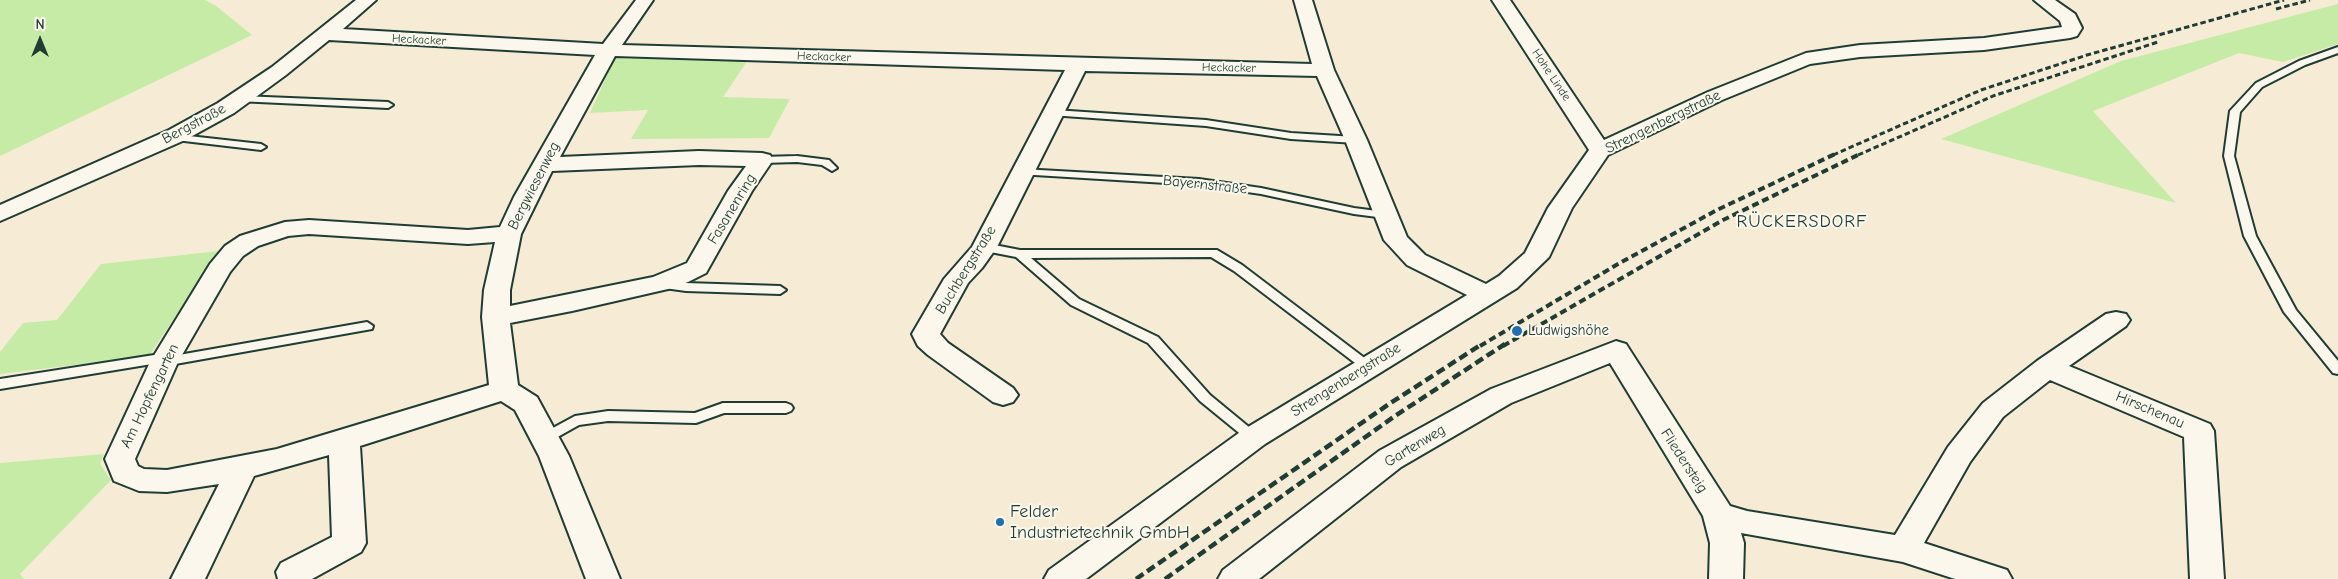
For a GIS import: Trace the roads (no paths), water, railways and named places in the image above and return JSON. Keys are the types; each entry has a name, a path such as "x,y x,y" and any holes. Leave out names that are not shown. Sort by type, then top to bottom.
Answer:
{"street":[{"name":"Bergstraße","path":"0,214 172,137 241,99 367,0"},
{"path":"1304,0 1324,70 1356,140 1396,240 1416,260 1485,294"},
{"name":"Hohe Linde","path":"1501,0 1600,150"},
{"name":"Strengenbergstraße","path":"1061,579 1254,437 1485,294 1508,282 1536,257 1560,208 1600,150 1716,96 1806,59 1860,51 1984,44 2070,32 2072,28 2068,18 2043,0"},
{"name":"Bergwiesenweg","path":"504,390 496,317 497,290 509,234 544,164 608,50 645,1"},
{"name":"Heckacker","path":"325,34 608,50 1324,70"},
{"name":"Buchbergstraße","path":"1004,395 938,348 928,340 926,334 957,279 973,263 984,247 1078,64"},
{"name":"Fasanenring","path":"544,164 690,158 762,160"},
{"name":"Fasanenring","path":"496,317 572,304 659,283 697,268 740,191 762,160"},
{"name":"Am Hopfengarten","path":"504,390 278,460 242,468 167,480 139,480 125,472 120,459 165,359 219,269 234,251 267,234 285,229 309,227 468,237 509,234"},
{"path":"1904,549 1959,455 1994,410 2047,368 2116,320"},
{"name":"Fliedersteig","path":"1616,350 1719,515 1727,543 1726,579"},
{"name":"Gartenweg","path":"1235,579 1390,459 1501,396 1616,350"},
{"name":"Hirschenau","path":"2047,368 2199,431 2207,579"},
{"path":"504,390 526,404 554,456 603,579"},
{"path":"295,579 293,572 349,543 344,440"},
{"path":"188,579 242,468"},
{"path":"1719,515 1747,523 1904,549 1995,579"}],"lane":[{"path":"2338,50 2302,63 2258,85 2235,111 2229,156 2250,236 2290,312 2338,370"},
{"path":"241,99 388,106"},
{"path":"1054,113 1206,123 1291,136 1356,140"},
{"path":"172,137 261,147"},
{"path":"762,160 797,159 825,162 832,168"},
{"name":"Bayernstraße","path":"1022,172 1199,182 1261,191 1354,212 1385,215"},
{"path":"984,247 1020,254 1213,253 1238,268 1368,366"},
{"path":"1020,254 1074,302 1153,340 1205,398 1254,437"},
{"path":"659,283 686,287 780,290"},
{"path":"0,384 367,326"},
{"path":"545,439 575,421 608,416 696,418 723,408 786,408"}],"railway":[{"path":"1833,155 1981,90 2087,55 2284,0"},
{"path":"2276,9 2310,0"},
{"path":"1858,155 1993,96 2158,42"},
{"path":"1480,346 1618,264 1717,210 1835,154"},
{"path":"1503,346 1723,220 1860,154"},
{"path":"1136,579 1389,404 1482,344"},
{"path":"1165,579 1395,416 1505,344"}],"place":[{"name":"Ludwigshöhe","path":"1517,331"},
{"name":"Felder Industrietechnik GmbH","path":"1000,522"}],"district":[{"name":"RÜCKERSDORF","path":"1802,222"}]}
